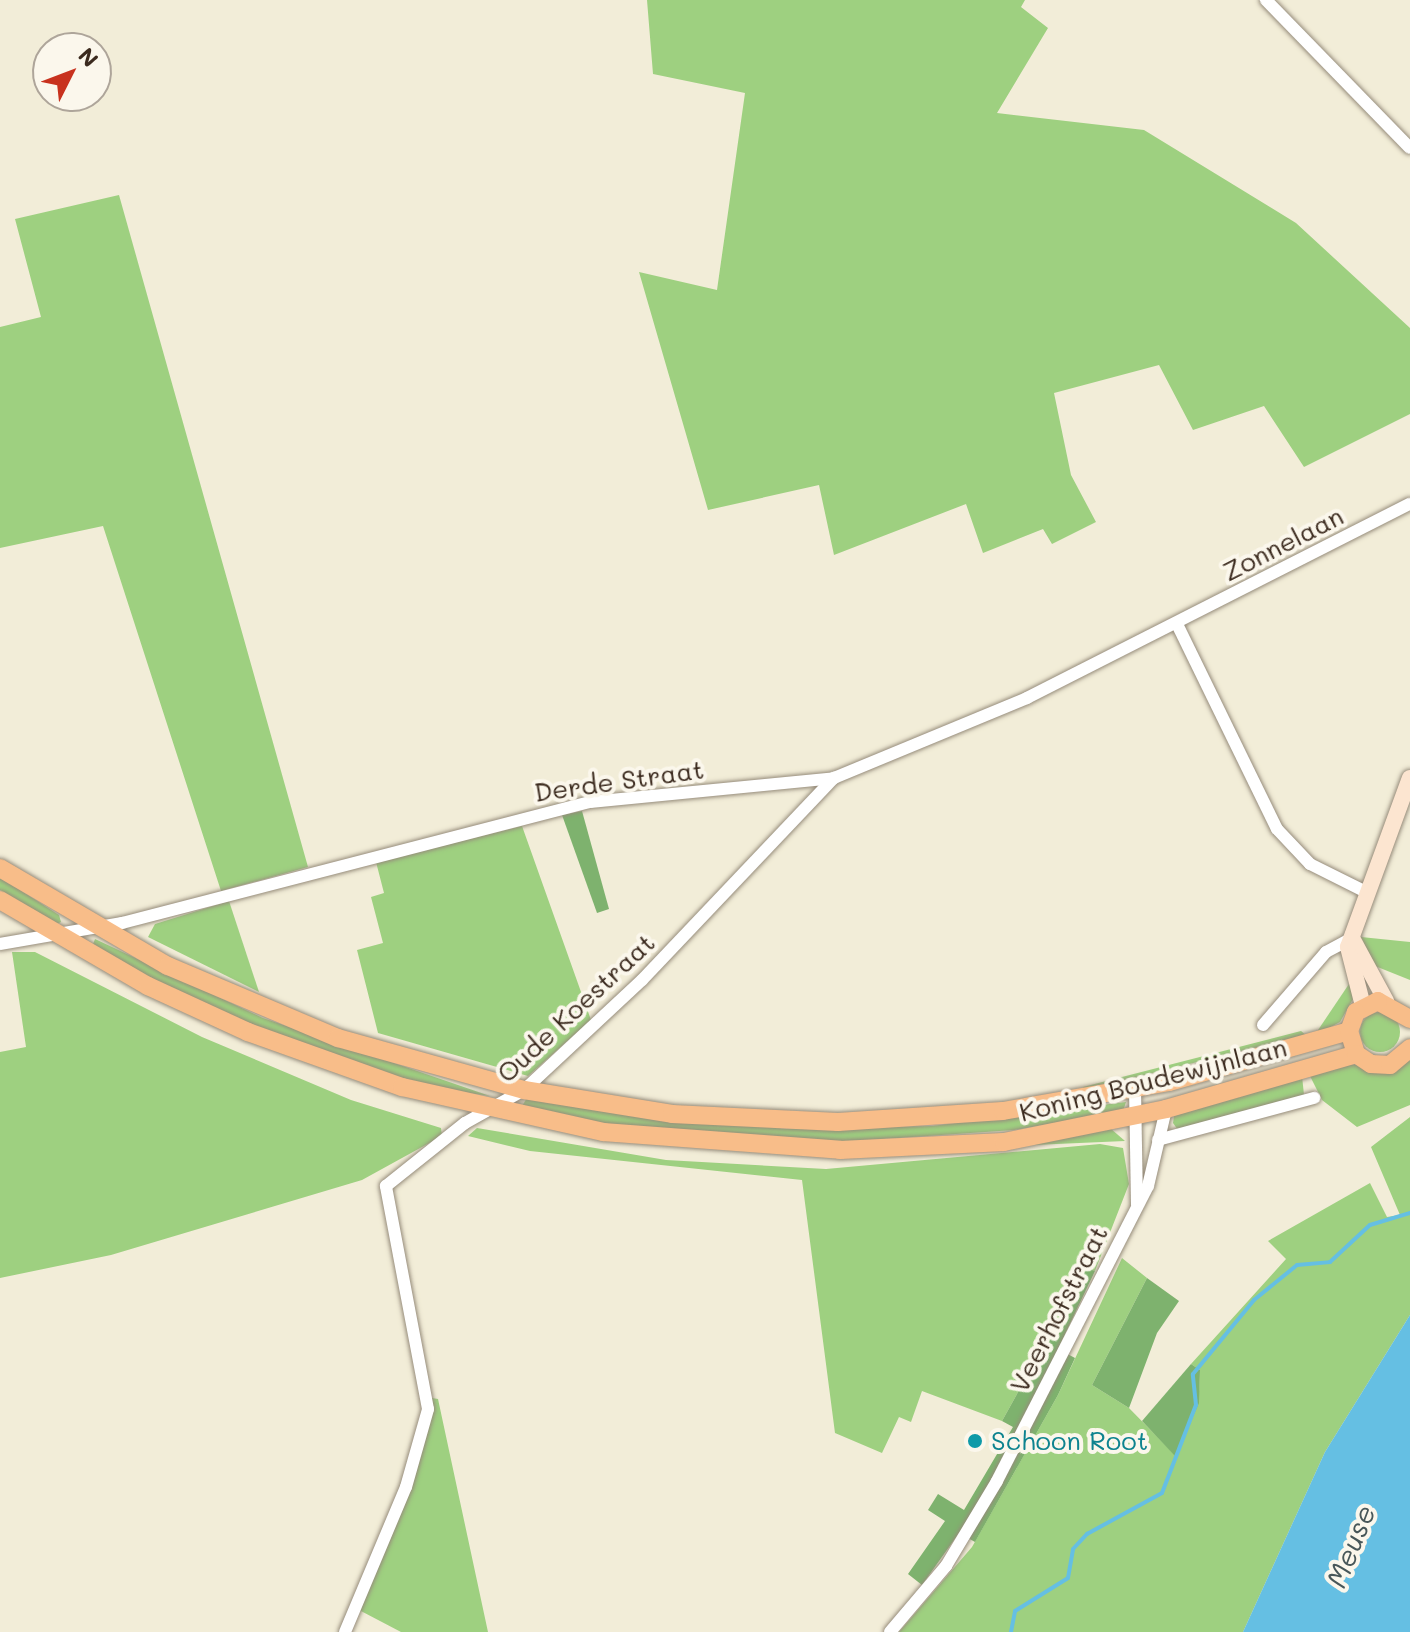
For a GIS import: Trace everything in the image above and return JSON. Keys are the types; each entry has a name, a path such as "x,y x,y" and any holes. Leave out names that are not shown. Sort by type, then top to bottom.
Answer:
{"main road":[{"name":"Koning Boudewijnlaan","path":"0,868 96,927 323,1033 524,1090 672,1114 838,1122 1003,1111 1135,1089 1349,1031"},
{"name":"Koning Boudewijnlaan","path":"0,900 55,936 248,1032 492,1111 697,1143 840,1150 1036,1138 1166,1109 1356,1054"},
{"path":"1402,1009 1363,1006 1349,1031 1356,1054 1380,1066 1410,1048"}],"street":[{"path":"1266,0 1410,148"},
{"name":"Zonnelaan","path":"1177,624 1410,504"},
{"path":"1177,624 1277,829 1310,864 1366,892"},
{"name":"Derde Straat","path":"0,944 96,927 591,802 834,778 944,735 1177,624"},
{"name":"Oude Koestraat","path":"345,1632 406,1487 428,1409 386,1186 524,1090 642,980 834,778"},
{"path":"1363,1006 1348,954 1366,892 1410,778"},
{"path":"1352,938 1402,1009"},
{"path":"1263,1025 1329,949 1352,938"},
{"name":"Veerhofstraat","path":"1135,1089 1130,1116 1137,1205"},
{"path":"1158,1140 1314,1098"},
{"name":"Veerhofstraat","path":"890,1632 963,1541 1137,1205 1166,1109"}],"green space":[{"path":"647,0 1025,0 1021,7 1048,28 997,113 1144,130 1296,223 1410,328 1410,414 1304,467 1264,406 1193,430 1159,365 1054,393 1071,475 1096,522 1052,544 1043,529 983,553 966,504 834,555 819,485 708,510 639,272 717,290 745,93 653,74"},
{"path":"119,195 308,867 221,891 103,526 0,548 0,327 41,317 15,219"},
{"path":"582,811 609,909 597,913 562,815"},
{"path":"522,826 591,1020 528,1076 378,1033 357,950 383,943 371,897 384,893 376,862"},
{"path":"0,877 59,915 61,922 53,926 0,890"},
{"path":"229,901 259,992 148,937 155,924"},
{"path":"1361,937 1410,942 1410,980 1375,966"},
{"path":"95,939 263,1018 490,1096 426,1087 287,1040 153,981 92,947"},
{"path":"12,952 35,952 202,1037 351,1100 441,1128 442,1136 362,1180 111,1255 0,1278 0,1052 26,1047"},
{"path":"1351,981 1353,999 1340,1022 1314,1036"},
{"path":"1380,1012 1394,1018 1400,1032 1394,1046 1380,1052 1366,1046 1360,1032 1366,1018"},
{"path":"1301,1031 1306,1035 1084,1090 1083,1087"},
{"path":"1410,1060 1410,1105 1357,1127 1322,1100 1309,1074 1346,1064 1398,1068"},
{"path":"1302,1076 1304,1095 1178,1130 1173,1123 1174,1116"},
{"path":"527,1098 787,1129 932,1126 1126,1102 1123,1111 1014,1130 840,1142 587,1122 522,1106"},
{"path":"1410,1117 1410,1315 1325,1452 1243,1632 899,1632 972,1547 1058,1395 1122,1258 1147,1278 1092,1385 1129,1408 1175,1455 1199,1392 1200,1370 1191,1364 1286,1259 1268,1241 1370,1183 1387,1217 1400,1215 1371,1147"},
{"path":"477,1128 666,1160 826,1169 1100,1144 1123,1148 1129,1184 1095,1271 1087,1268 1002,1421 922,1391 911,1422 899,1417 882,1453 835,1433 802,1180 530,1151 468,1136"},
{"path":"1110,1128 1125,1141 1012,1146"},
{"path":"1087,1268 1095,1271 1058,1349 1075,1358 1058,1395 975,1542 959,1533 922,1585 908,1574 945,1521 928,1510 938,1494 964,1510 1013,1427 1002,1421"},
{"path":"1147,1278 1179,1301 1157,1333 1129,1408 1092,1385"},
{"path":"1191,1364 1200,1370 1199,1403 1175,1456 1142,1421"},
{"path":"432,1398 438,1399 488,1632 401,1632 359,1610 404,1506"}],"water":[{"name":"Meuse","path":"1410,1315 1410,1632 1243,1632 1325,1452"}],"waterway":[{"path":"1011,1632 1015,1611 1068,1578 1073,1549 1087,1534 1162,1493 1196,1405 1193,1374 1254,1300 1297,1265 1330,1262 1370,1225 1410,1213"}],"place":[{"name":"Schoon Root","path":"975,1441"}]}
